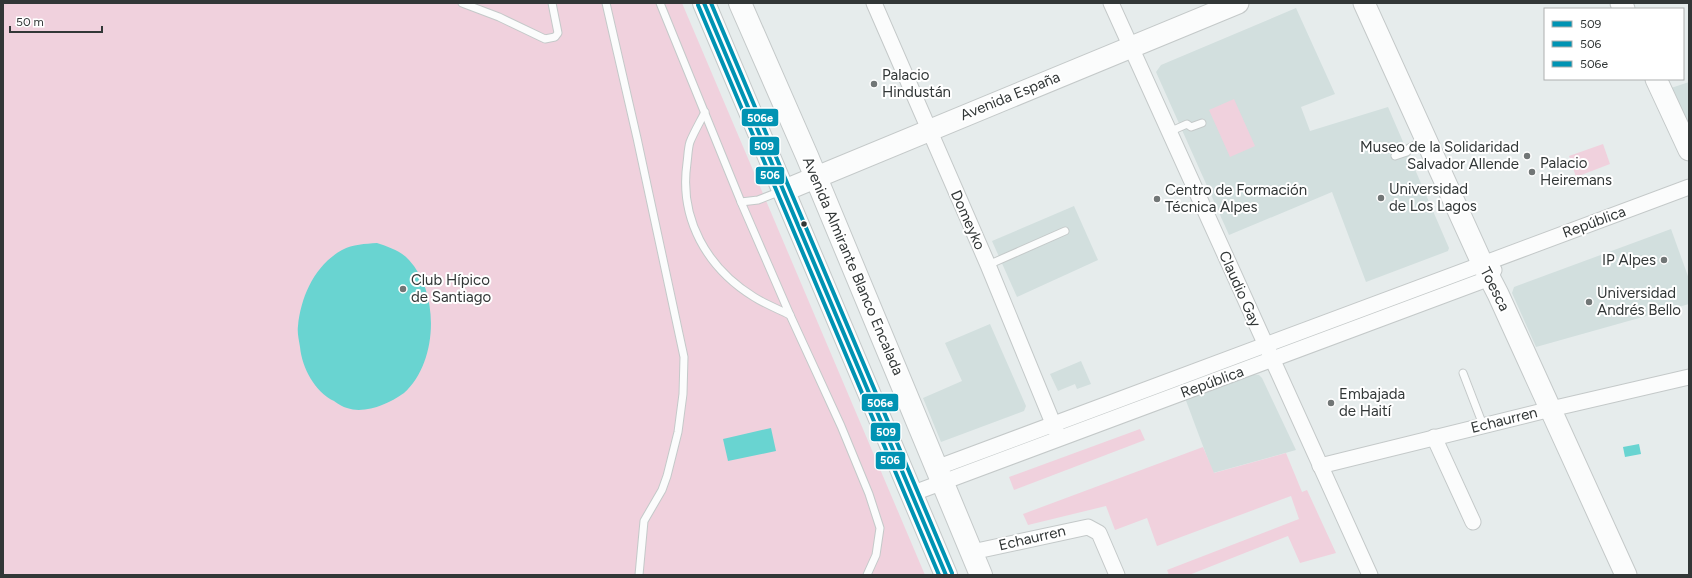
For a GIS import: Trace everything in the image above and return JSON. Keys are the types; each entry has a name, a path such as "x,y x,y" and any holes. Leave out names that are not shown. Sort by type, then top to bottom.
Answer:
{"main road":[{"path":"704,3 946,575"},
{"name":"Avenida Almirante Blanco Encalada","path":"740,3 816,177 981,575"}],"street":[{"name":"Domeyko","path":"874,3 988,265 1059,438"},
{"name":"Claudio Gay","path":"1111,3 1370,575"},
{"name":"Avenida España","path":"784,190 1238,3"},
{"name":"Toesca","path":"1364,3 1425,140 1490,266 1551,409 1626,575"},
{"path":"1656,80 1689,150"},
{"name":"República","path":"940,475 1059,438 1272,359 1490,266 1689,187"},
{"name":"República","path":"911,494 940,475 1053,424 1265,344 1490,266"},
{"name":"Echaurren","path":"1320,466 1434,437 1689,377"},
{"path":"1434,437 1473,522"},
{"name":"Echaurren","path":"972,552 1083,527 1092,528 1099,533 1117,575"}],"lane":[{"path":"462,3 499,17 545,39 555,37 558,33 552,3"},
{"path":"606,3 684,356 683,394 678,432 662,490 644,521 639,575"},
{"path":"660,3 742,202 790,314 841,426 869,494 880,528 876,555 867,575"},
{"path":"705,112 690,143 686,174 686,197 692,224 706,252 727,276 754,297 790,314"},
{"path":"1169,132 1186,124 1191,127 1202,123"},
{"path":"1396,156 1407,152 1409,148 1425,140"},
{"path":"742,202 758,200 784,190"},
{"path":"988,265 1066,231"},
{"path":"1463,373 1483,426"}],"shaded area":[{"name":"Club Hípico de Santiago","path":"3,3 682,3 925,575 3,575"},
{"path":"1296,8 1335,94 1301,107 1310,131 1388,107 1449,248 1448,251 1366,282 1332,192 1229,235 1156,72 1161,65"},
{"path":"1689,82 1689,124 1671,88"},
{"path":"1234,99 1255,146 1230,157 1209,110"},
{"path":"1603,144 1610,164 1576,177 1569,156"},
{"path":"1074,206 1098,260 1017,297 992,241"},
{"name":"Universidad Andrés Bello","path":"1671,229 1689,279 1689,304 1536,347 1512,293 1514,287"},
{"path":"990,324 1026,406 1024,411 941,442 923,398 962,381 945,343"},
{"path":"1081,361 1091,384 1077,389 1075,384 1058,391 1050,374"},
{"path":"1249,374 1259,375 1262,378 1296,450 1213,473 1185,398"},
{"path":"1140,429 1145,440 1014,490 1009,477"},
{"path":"1203,447 1214,473 1286,453 1302,492 1307,490 1336,553 1300,563 1288,536 1189,575 1169,575 1167,570 1299,519 1291,496 1157,546 1147,518 1115,530 1106,506 1028,525 1023,514"}],"water":[{"path":"377,243 402,254 409,260 419,274 426,290 430,309 431,328 429,346 423,364 415,380 404,393 391,401 378,406 365,410 356,410 342,406 327,397 315,385 303,363 298,326 302,304 306,293 311,282 324,264 332,256 346,248"},
{"path":"771,428 776,451 728,461 723,439"},
{"path":"1639,444 1641,454 1625,457 1623,447"}],"transit line":[{"name":"509","path":"704,3 946,575"},
{"name":"506e","path":"711,3 952,573"},
{"name":"506","path":"698,5 939,575"}],"place":[{"name":"Palacio Hindustán","path":"874,84"},
{"name":"Museo de la Solidaridad Salvador Allende","path":"1527,156"},
{"name":"Palacio Heiremans","path":"1532,172"},
{"name":"Universidad de Los Lagos","path":"1381,198"},
{"name":"Centro de Formación Técnica Alpes","path":"1157,199"},
{"name":"IP Alpes","path":"1664,260"},
{"name":"Club Hípico de Santiago","path":"403,289"},
{"name":"Universidad Andrés Bello","path":"1589,302"},
{"name":"Embajada de Haití","path":"1331,403"}]}
